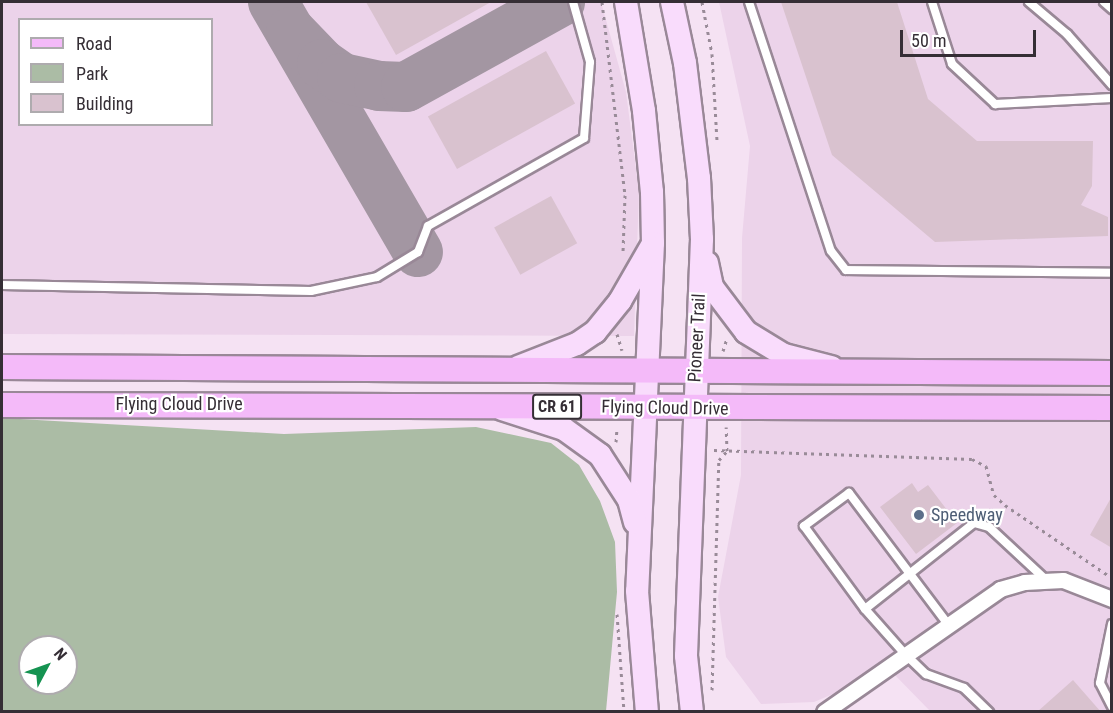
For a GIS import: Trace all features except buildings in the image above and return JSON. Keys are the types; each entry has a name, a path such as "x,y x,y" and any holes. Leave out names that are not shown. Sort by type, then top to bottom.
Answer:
{"main road":[{"path":"626,2 644,111 653,243 645,370 640,543 639,633 647,711"},
{"name":"Pioneer Trail","path":"672,2 687,75 699,178 702,239 692,409 686,656 692,711"},
{"path":"702,239 712,286 746,332 784,355 844,371"},
{"path":"518,367 577,344 595,332 620,301 653,243"},
{"name":"Flying Cloud Drive","path":"2,367 518,367 1112,373"},
{"name":"Flying Cloud Drive","path":"2,405 692,409 908,405 1112,408"},
{"path":"498,407 564,429 600,455 629,500 640,543"}],"street":[{"path":"824,711 947,623 1000,589 1046,580 1086,586 1112,599"}],"lane":[{"path":"2,285 311,291 378,278 418,252 428,225 584,138 590,62 573,2"},
{"path":"749,2 831,251 846,270 1112,273"},
{"path":"932,2 952,64 994,104 1112,98"},
{"path":"1029,2 1067,34 1112,85"},
{"path":"1104,2 1112,9"},
{"path":"947,623 849,494 804,526 865,609 905,654 926,674 964,688 988,711"},
{"path":"865,609 974,522 990,527 1046,580"},
{"path":"1112,624 1100,683 1112,708"}],"path":[{"path":"618,335 630,326 648,327"},
{"path":"697,330 717,331 727,337"},
{"path":"616,441 643,445"},
{"path":"692,449 972,459 986,466 994,495 1005,505 1112,578"}],"shaded area":[{"path":"2,2 601,2 626,92 639,192 634,336 2,334"},
{"path":"719,2 1111,2 1111,711 930,711 890,670 814,702 761,704 726,657 718,597 741,475 742,238 750,146"}],"green space":[{"path":"2,418 284,434 476,427 551,443 579,465 600,501 615,542 617,592 606,711 2,711"}],"taxiway":[{"path":"273,2 418,252"},
{"path":"291,32 322,64 342,78 379,86 406,87 560,2"}],"place":[{"name":"Speedway","path":"919,515"}]}
